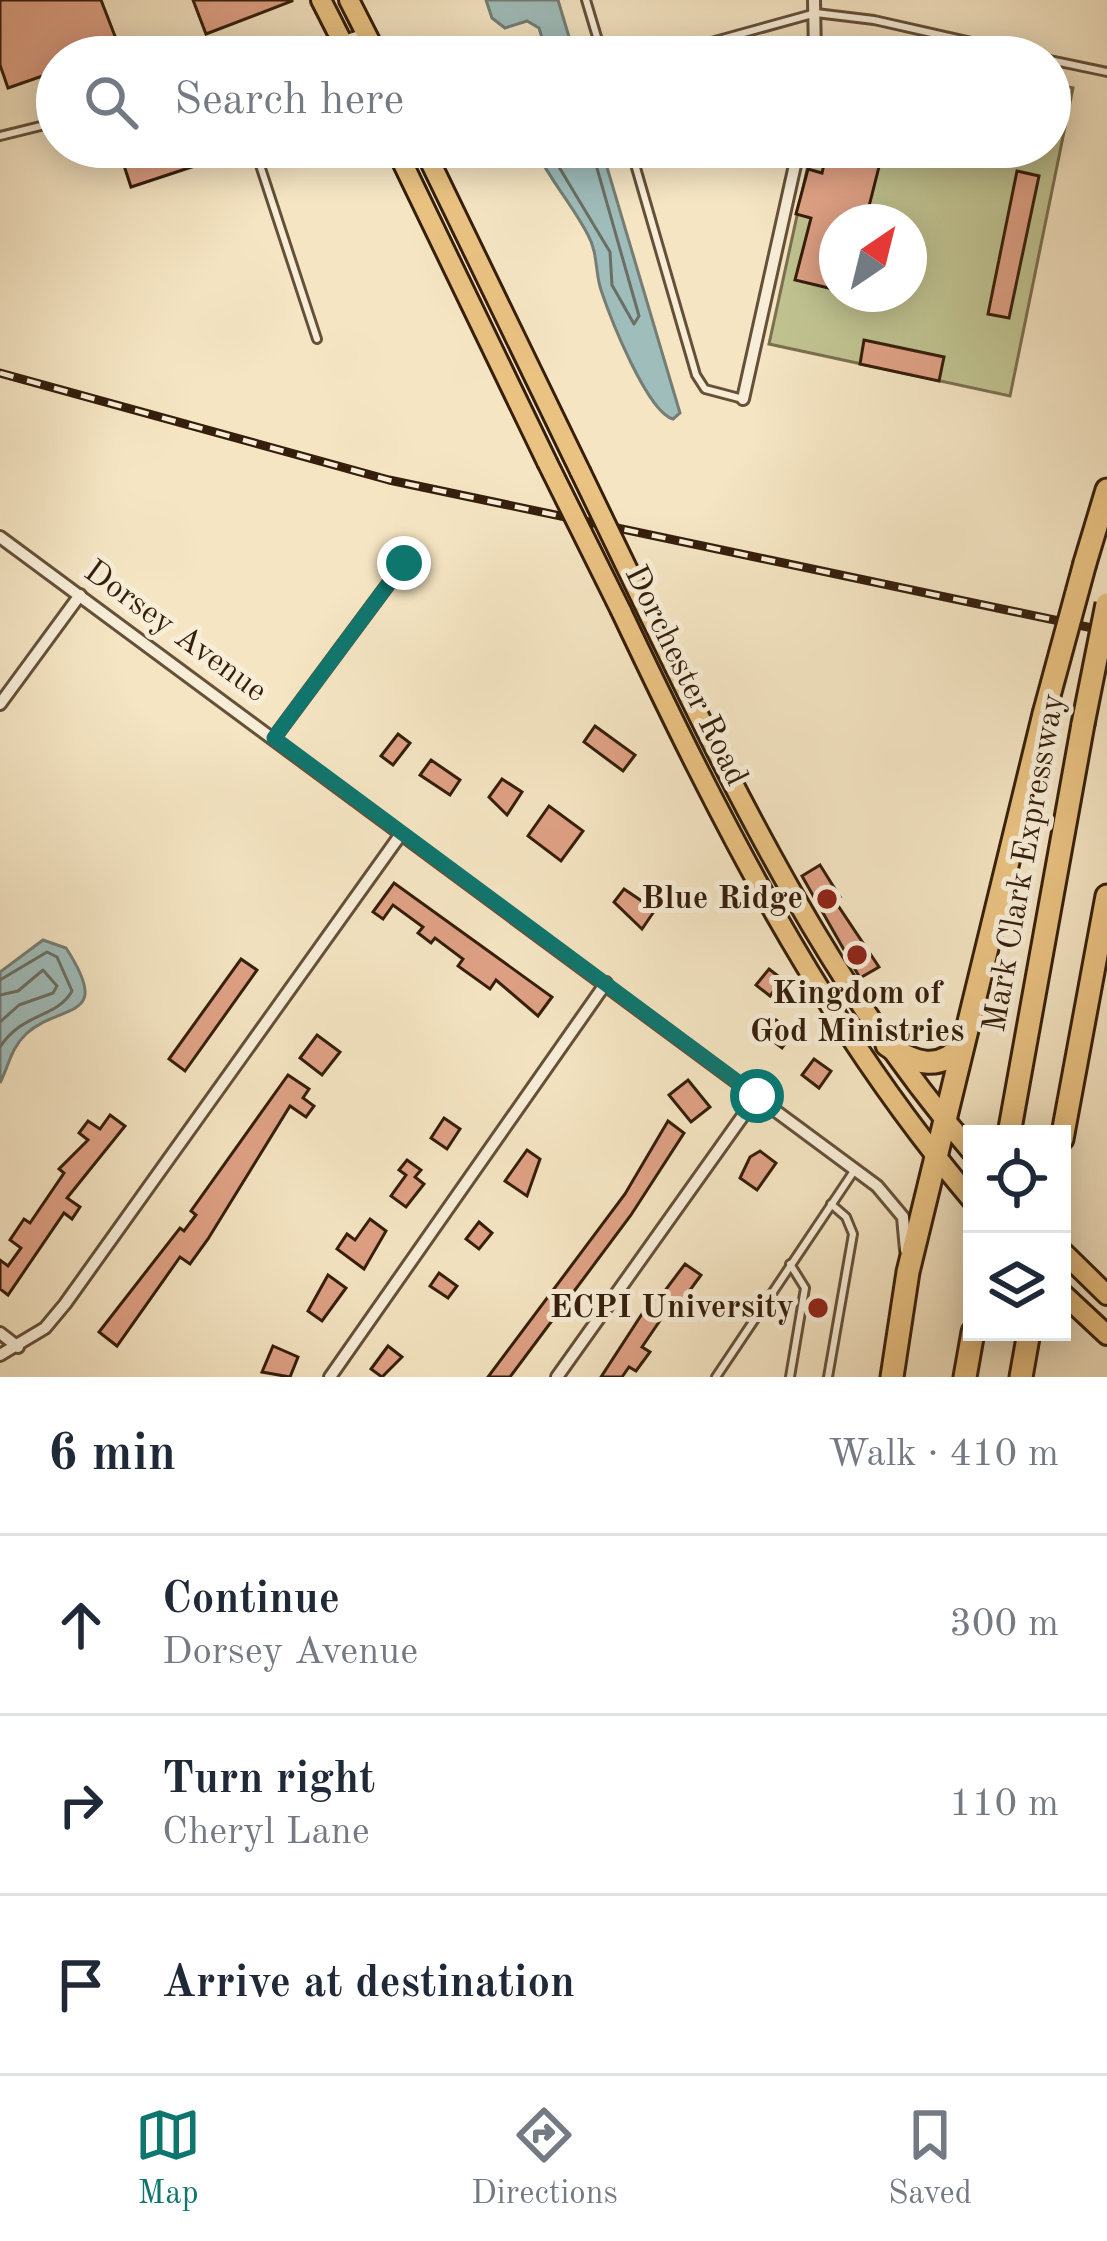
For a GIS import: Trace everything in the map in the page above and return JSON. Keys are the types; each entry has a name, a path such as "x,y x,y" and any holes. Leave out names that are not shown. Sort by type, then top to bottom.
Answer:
{"highway":[{"path":"892,1377 908,1271 944,1119 1044,714 1107,490"},
{"name":"Mark Clark Expressway","path":"1011,1125 1107,604"},
{"path":"1065,1125 1107,896"},
{"path":"887,1045 907,1059 934,1063 955,1054 967,1039"},
{"path":"965,1377 971,1341"},
{"path":"1021,1377 1028,1341"}],"main road":[{"path":"321,0 339,36"},
{"path":"349,0 367,36"},
{"name":"Dorchester Road","path":"405,168 729,838 844,1030 963,1190"},
{"name":"Dorchester Road","path":"433,168 752,826 842,982 963,1141"},
{"path":"1071,1260 1107,1294"},
{"path":"1071,1301 1107,1335"}],"street":[{"path":"743,400 794,168"},
{"name":"Dorsey Avenue","path":"0,538 878,1186 903,1217 908,1271"},
{"path":"274,738 404,563"},
{"path":"0,704 80,595"},
{"path":"0,1355 45,1328 65,1304 401,834"},
{"path":"330,1377 606,983"},
{"path":"557,1377 757,1096"},
{"path":"0,1333 18,1347"}],"lane":[{"path":"586,0 597,36"},
{"path":"726,36 815,7 945,36"},
{"path":"360,36 365,32"},
{"path":"1071,64 1107,72"},
{"path":"0,136 36,127"},
{"path":"261,168 317,339"},
{"path":"636,168 696,375 705,389 743,400"},
{"path":"716,1377 856,1169"},
{"path":"828,1377 853,1234 846,1217 831,1204"},
{"path":"790,1264 805,1288 790,1377"}],"green space":[{"path":"807,168 1057,168 1010,396 769,344"}],"water":[{"path":"486,0 558,0 569,36 541,36 539,28 527,21 505,28 492,18"},
{"path":"607,168 680,413 673,419 652,400 631,362 601,290 591,242 547,170"},
{"path":"43,940 66,948 85,988 84,999 26,1034 0,1083 0,972"}],"building":[{"path":"0,0 101,0 115,36 36,36 36,78 8,88 0,65"},
{"path":"193,0 292,0 292,1 206,34"},
{"path":"125,168 189,168 131,187"},
{"path":"823,168 879,168 870,204 819,204 819,286 795,280 811,218 796,214 808,169 822,173"},
{"path":"1017,171 1039,176 1009,318 988,314"},
{"path":"864,340 944,357 939,381 860,364"},
{"path":"595,726 635,755 623,771 584,742"},
{"path":"398,734 410,743 393,765 381,756"},
{"path":"431,760 460,780 450,795 420,775"},
{"path":"502,779 522,792 507,815 489,797"},
{"path":"549,806 583,831 561,861 528,836"},
{"path":"820,865 840,897 835,901 879,967 860,978 802,876"},
{"path":"394,883 552,997 538,1016 496,980 490,989 458,966 463,959 435,938 431,943 418,933 423,927 393,905 383,919 373,912"},
{"path":"624,889 655,910 642,929 614,902"},
{"path":"241,959 257,970 185,1071 169,1059"},
{"path":"769,969 782,979 770,996 756,985"},
{"path":"776,1020 793,1033 782,1048 765,1035"},
{"path":"317,1035 340,1052 322,1075 300,1058"},
{"path":"814,1059 831,1071 819,1088 802,1075"},
{"path":"288,1075 309,1089 303,1098 314,1106 306,1117 290,1106 190,1264 180,1257 117,1346 99,1332 180,1228 184,1231 196,1215 191,1211"},
{"path":"688,1080 710,1107 691,1122 669,1095"},
{"path":"110,1115 125,1126 67,1198 80,1207 72,1219 64,1213 8,1295 0,1289 0,1260 8,1266 21,1248 10,1240 24,1219 30,1223 64,1173 59,1169 88,1140 79,1133 88,1121 100,1129"},
{"path":"444,1118 460,1129 447,1149 431,1138"},
{"path":"668,1121 684,1133 631,1215 510,1377 488,1377 625,1194"},
{"path":"527,1150 540,1159 527,1196 505,1181"},
{"path":"760,1151 776,1163 757,1190 740,1178 750,1157"},
{"path":"407,1160 421,1170 415,1177 424,1184 406,1207 391,1196 406,1175 399,1170"},
{"path":"370,1219 386,1231 364,1269 337,1249 347,1234 355,1240"},
{"path":"479,1222 492,1233 479,1249 466,1239"},
{"path":"685,1264 701,1275 680,1304 674,1300 642,1347 650,1352 636,1371 629,1367 622,1377 601,1377 653,1297 658,1300"},
{"path":"439,1273 457,1286 448,1298 430,1286"},
{"path":"328,1275 346,1288 322,1321 308,1311"},
{"path":"273,1346 298,1357 290,1377 262,1372"},
{"path":"388,1346 402,1357 382,1377 371,1369"}],"railway":[{"path":"0,373 389,480 1107,631"}],"place":[{"name":"Blue Ridge","path":"827,899"},
{"name":"Kingdom of God Ministries","path":"857,955"},
{"name":"ECPI University","path":"818,1308"}],"route":[{"path":"404,563 274,738 757,1096"}]}
